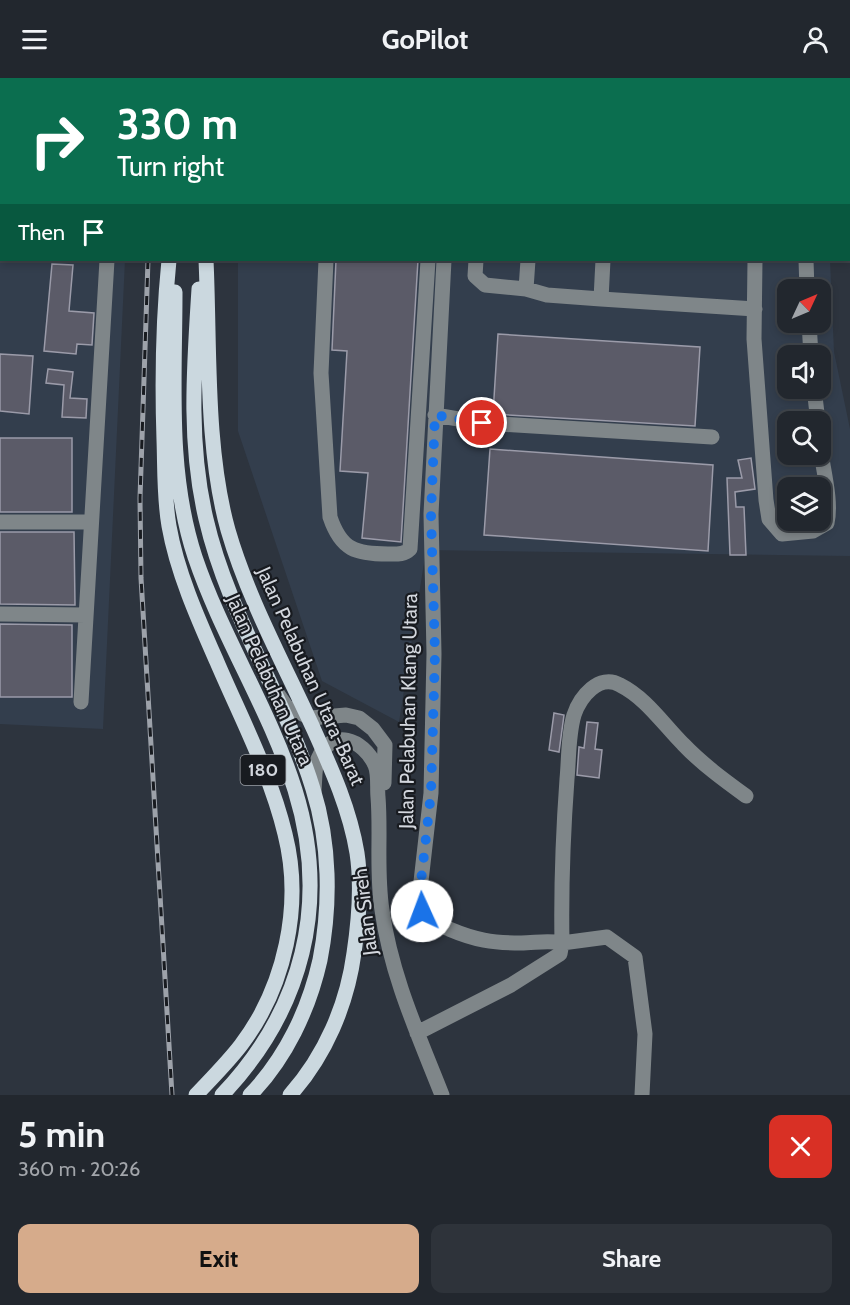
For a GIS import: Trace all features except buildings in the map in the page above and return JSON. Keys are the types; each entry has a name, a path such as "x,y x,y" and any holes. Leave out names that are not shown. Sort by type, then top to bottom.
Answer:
{"main road":[{"name":"180","path":"169,261 162,358 169,527 177,558 202,630 267,780 285,835 292,883 289,927 278,978 260,1017 242,1044 196,1095"},
{"name":"Jalan Pelabuhan Utara","path":"175,261 174,454 184,517 195,557 210,595 295,789 306,832 311,873 307,940 296,980 262,1046 222,1095"},
{"name":"Jalan Pelabuhan Utara","path":"200,261 192,396 199,481 206,520 223,576 314,791 326,851 327,894 324,939 314,987 292,1036 275,1064 250,1095"},
{"name":"Jalan Pelabuhan Utara-Barat","path":"206,261 214,441 228,527 241,569 332,769 348,816 357,854 358,922 352,967 344,1000 330,1035 290,1095"}],"street":[{"path":"81,702 89,522 107,261"},
{"path":"326,261 321,373 330,518 339,537 355,552 364,554 401,554 410,549 428,261"},
{"name":"Jalan Pelabuhan Klang Utara","path":"444,261 431,514 435,654 431,793 419,899 422,911 431,922 481,942 553,941 562,943 607,937 635,957 645,1034 642,1095"},
{"path":"477,261 475,276 485,285 526,289 547,295 755,309"},
{"path":"526,289 528,261"},
{"path":"601,299 603,261"},
{"path":"755,261 755,309 766,500 769,519 782,534 813,531 827,523 831,507 825,490 822,465"},
{"path":"806,261 807,279"},
{"path":"435,415 482,423 712,437"},
{"path":"0,522 89,522"},
{"path":"0,614 86,615"},
{"path":"264,674 286,706 311,718 346,715 359,718 374,729 385,746 386,766 380,822"},
{"path":"417,1033 511,985 560,954 562,943 561,860 569,747 574,716 583,699 595,685 603,681 619,684 643,701 706,768 746,796"},
{"path":"314,791 318,759 328,746 342,740 355,742 366,750 376,768 380,822"},
{"name":"Jalan Sireh","path":"380,822 379,886 396,979 442,1095"}],"shaded area":[{"path":"0,261 125,261 103,729 0,724"},
{"path":"238,261 830,261 831,279 777,279 777,333 831,333 831,283 834,352 850,429 850,556 426,550 399,722 322,681 238,431"}],"railway":[{"path":"148,261 140,498 141,578 172,1095"}],"route":[{"path":"422,911 419,899 431,793 435,654 431,514 435,415 482,423"}]}
